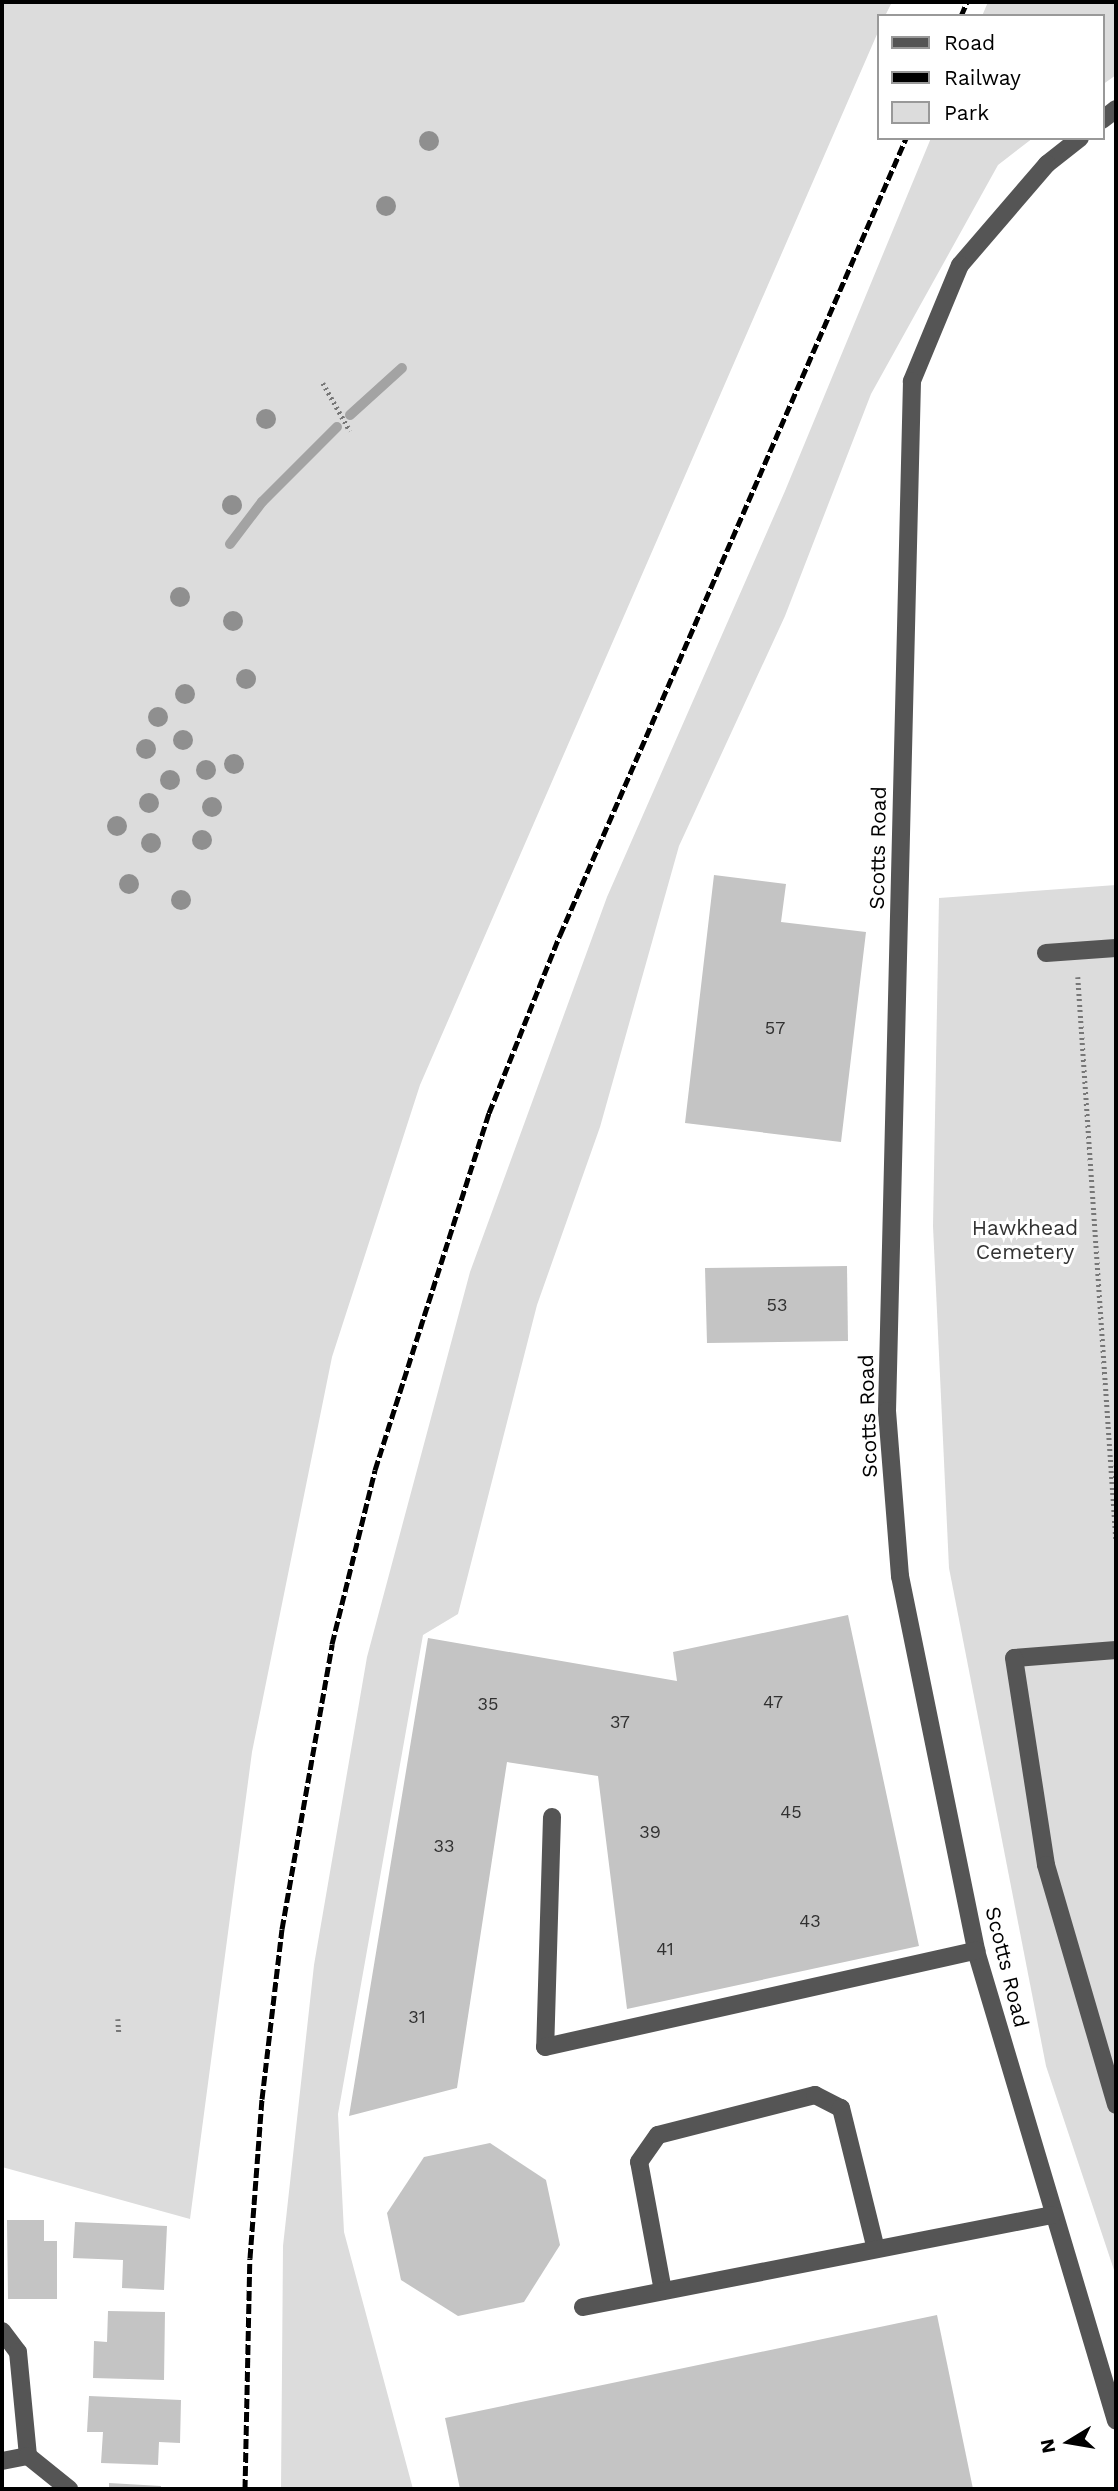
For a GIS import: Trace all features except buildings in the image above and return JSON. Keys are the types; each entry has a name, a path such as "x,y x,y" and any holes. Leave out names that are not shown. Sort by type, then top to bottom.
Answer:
{"street":[{"name":"Scotts Road","path":"1077,140 1047,164 960,265 912,382 887,1411 900,1576 976,1951 1052,2215 1116,2421"},
{"path":"1046,953 1116,948"},
{"path":"1116,1650 1014,1658 1046,1865 1116,2105"},
{"path":"552,1817 545,2047 976,1951"},
{"path":"663,2291 639,2162 658,2135 815,2095 841,2108 876,2249"},
{"path":"583,2307 1052,2215"},
{"path":"2,2332 18,2352 28,2456 69,2489"},
{"path":"2,2461 28,2456"}],"path":[{"path":"323,383 350,431"},
{"path":"1076,951 1116,1539"},
{"path":"118,2019 119,2034"}],"green space":[{"path":"2,2 892,2 886,14 876,14 876,37 420,1085 332,1357 252,1752 190,2219 2,2167"},
{"path":"988,2 1116,2 1116,75 1104,84 1104,14 983,14"},
{"path":"930,140 1030,140 998,165 871,394 785,616 679,846 600,1127 537,1305 458,1614 423,1635 338,2114 344,2232 413,2489 281,2489 283,2246 314,1965 367,1657 470,1272 607,897 785,491"},
{"name":"Hawkhead Cemetery","path":"1116,885 1116,2276 1046,2066 949,1568 933,1226 939,898"}],"waterway":[{"path":"350,415 402,368"},
{"path":"230,544 262,502 337,427"}],"railway":[{"path":"962,14 967,2"},
{"path":"245,2489 250,2258 262,2099 282,1929 332,1644 375,1470 489,1113 560,935 905,140"}]}
